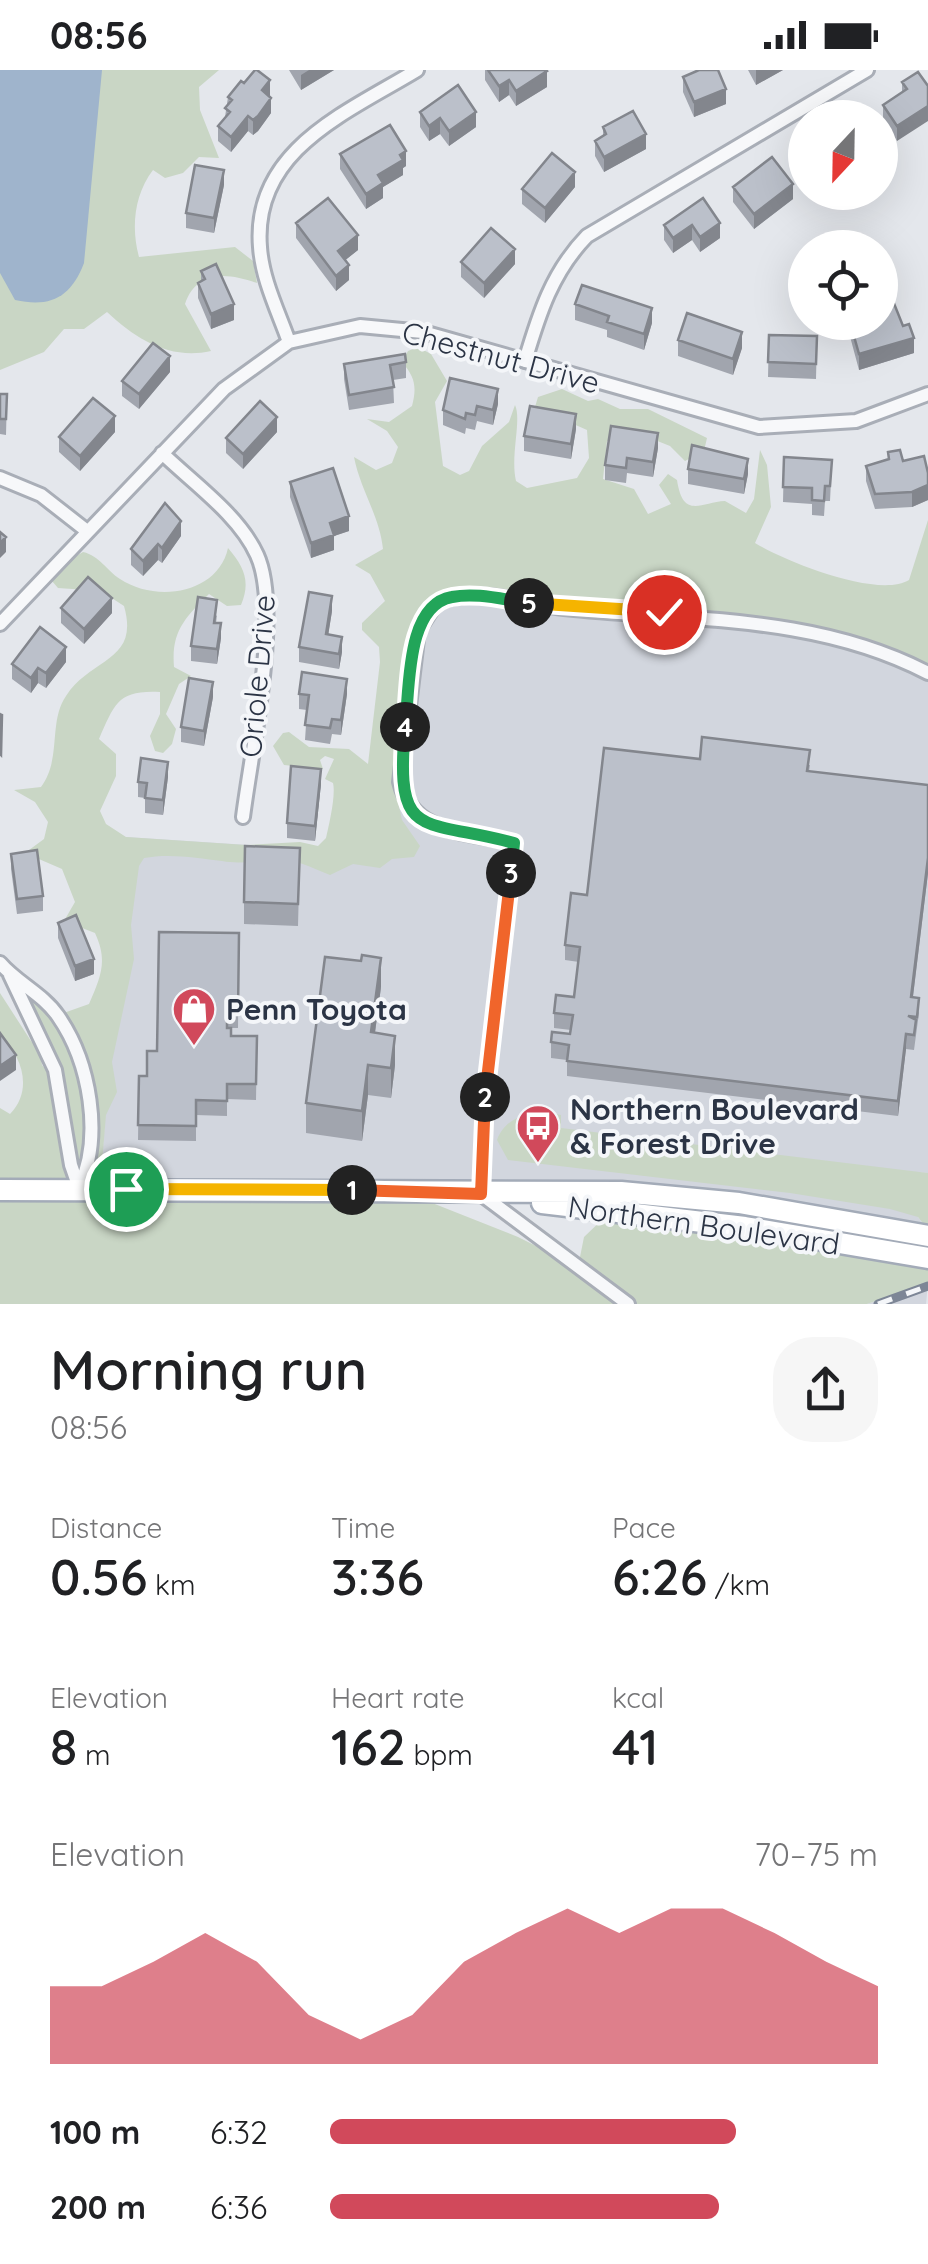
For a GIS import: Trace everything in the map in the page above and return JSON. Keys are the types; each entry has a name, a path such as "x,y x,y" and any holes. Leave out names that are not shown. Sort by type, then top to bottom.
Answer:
{"main road":[{"name":"Northern Boulevard","path":"0,1190 620,1192 678,1197 928,1236"},
{"name":"Northern Boulevard","path":"481,1194 745,1227 928,1258"}],"street":[{"path":"290,342 262,266 260,220 264,198 281,165 301,142 397,75 417,70"},
{"path":"525,361 555,276 587,236 867,70"},
{"name":"Chestnut Drive","path":"0,624 240,374 290,342 352,327 401,328 759,427 845,423 887,412 928,394"},
{"name":"Oriole Drive","path":"162,453 248,540 266,584 266,621 244,817"},
{"path":"0,478 41,495 86,531"},
{"path":"628,1304 481,1194 484,1110 514,843 426,822 405,802 400,782 418,630 428,611 446,598 471,596 567,608 723,619 821,634 898,657 928,673"},
{"path":"0,963 55,1070 70,1166 79,1188"},
{"path":"5,978 58,1016 82,1074 92,1141 90,1166 79,1188"}],"shaded area":[{"path":"446,598 821,634 928,673 928,1173 906,1172 918,1217 928,1230 739,1203 100,1188 126,837 358,852 418,631"},
{"path":"928,1283 926,1304 867,1304"}],"green space":[{"path":"0,70 219,70 199,87 200,110 219,158 199,157 183,173 165,178 153,170 138,201 135,223 139,257 235,247 253,261 257,283 215,277 205,279 190,293 185,304 211,351 168,350 142,339 107,312 84,329 64,329 44,352 0,370"},
{"path":"418,347 431,354 447,381 435,402 443,466 460,475 469,471 482,446 509,422 515,405 516,481 527,488 577,478 589,458 587,430 535,407 538,397 562,389 620,409 648,409 707,438 704,451 685,461 670,446 655,440 607,441 603,479 634,489 648,514 671,504 659,485 668,474 677,480 688,504 725,501 746,513 754,499 760,450 767,465 771,507 755,543 787,559 854,581 895,585 909,580 928,520 928,673 821,634 451,597 418,631 398,802 402,820 420,846 414,857 392,859 380,868 353,864 330,875 285,860 238,862 163,856 144,858 139,866 131,925 134,959 112,1062 117,1092 106,1115 100,1188 407,1193 518,1237 578,1267 584,1237 609,1213 928,1259 928,1283 867,1304 0,1304 0,1108 10,1114 23,1084 19,1063 0,1037 0,993 31,1041 40,1048 42,1065 48,1072 55,1070 10,975 58,1015 89,1004 101,968 95,933 64,921 75,902 62,869 25,853 44,839 48,822 35,802 14,790 41,787 51,765 57,717 66,696 76,683 119,649 125,638 124,606 101,591 58,588 52,581 57,567 83,552 135,586 167,592 184,590 212,576 228,548 244,575 241,605 227,606 209,594 177,634 174,667 191,676 179,684 166,714 176,729 172,744 163,753 155,751 150,736 160,714 160,692 126,696 109,716 99,739 116,754 116,776 100,811 106,824 126,837 246,845 300,842 318,846 326,838 330,818 333,783 325,779 334,759 325,756 320,760 323,769 284,765 273,746 283,733 289,732 309,747 349,749 368,764 380,662 379,647 362,630 362,623 385,601 370,574 355,565 383,549 354,457 376,470 392,463 398,447 387,431 367,419 389,422 412,406 414,382 402,362 408,351"},
{"path":"524,1115 561,1115 561,1128 928,1173 928,1230 918,1217 890,1209 790,1193 508,1160 497,1140 505,1126"}],"water":[{"path":"0,70 102,70 84,263 66,292 49,301 15,300 0,273"}],"building":[{"path":"255,70 270,80 262,90 271,98 258,116 253,120 248,116 231,137 218,126 230,112 225,108 232,100 228,97"},
{"path":"488,70 547,71 516,91 509,80 499,86"},
{"path":"699,70 718,70 726,89 694,102 683,77"},
{"path":"918,72 928,86 928,106 898,125 898,100 890,100 907,89 902,82"},
{"path":"458,85 476,112 449,131 440,118 429,126 420,112"},
{"path":"633,111 646,134 604,157 595,141 606,134 603,127"},
{"path":"390,125 406,151 400,155 403,160 378,175 383,183 366,194 340,154"},
{"path":"552,153 575,172 545,208 522,189"},
{"path":"772,157 788,178 788,188 754,214 733,187"},
{"path":"195,165 224,170 214,218 186,213"},
{"path":"328,198 358,235 338,251 349,265 336,276 296,223"},
{"path":"703,198 720,223 700,237 692,225 673,238 664,225"},
{"path":"491,228 515,249 484,283 461,262"},
{"path":"216,264 234,304 211,314 198,283 205,279 201,271"},
{"path":"582,285 652,308 644,334 607,322 609,316 575,304"},
{"path":"687,313 742,332 733,359 678,340"},
{"path":"898,314 903,326 909,324 914,338 859,354 855,340 898,340"},
{"path":"769,335 817,340 816,364 768,362"},
{"path":"153,343 170,356 139,394 122,381"},
{"path":"405,354 406,362 390,365 394,387 349,395 344,364"},
{"path":"450,378 498,389 493,410 477,406 475,415 466,413 465,419 443,410"},
{"path":"0,394 7,394 6,419 0,419"},
{"path":"93,398 115,416 80,456 59,437"},
{"path":"260,401 277,417 243,454 226,438"},
{"path":"530,406 576,414 571,444 524,436"},
{"path":"611,426 658,433 653,462 627,458 626,468 605,465"},
{"path":"692,445 748,459 744,479 688,469"},
{"path":"900,450 903,461 924,456 928,485 912,492 875,494 866,466 889,459 888,452"},
{"path":"784,457 832,460 830,486 825,486 824,501 812,500 812,488 783,487"},
{"path":"333,468 349,516 330,523 334,535 311,543 290,482"},
{"path":"165,503 181,521 162,548 158,544 143,561 131,549"},
{"path":"88,577 112,598 84,629 61,608"},
{"path":"309,592 332,596 326,634 342,637 339,654 299,647"},
{"path":"198,597 217,600 214,623 221,623 217,649 191,646"},
{"path":"40,627 66,647 46,673 38,668 31,678 12,664"},
{"path":"302,672 347,679 341,720 332,719 330,728 305,725 309,695 299,694"},
{"path":"189,678 213,682 204,731 181,727"},
{"path":"702,737 810,750 807,771 928,785 928,858 911,997 919,998 917,1017 908,1016 916,1020 914,1035 906,1034 898,1101 567,1061 569,1045 551,1042 552,1032 570,1034 573,1015 554,1013 556,995 574,997 580,947 565,945 571,893 587,895 604,748 700,759"},
{"path":"141,758 168,762 163,800 145,798 147,783 138,782"},
{"path":"291,766 321,769 315,826 287,823"},
{"path":"245,846 300,848 298,904 244,902"},
{"path":"37,850 43,896 17,899 11,854"},
{"path":"76,915 94,959 75,966 58,923"},
{"name":"Penn Toyota","path":"159,932 239,933 238,1013 227,1013 227,1028 231,1028 231,1036 257,1036 256,1084 227,1084 227,1101 196,1100 196,1126 138,1125 139,1076 147,1076 147,1051 157,1051"},
{"path":"362,955 381,958 371,1032 395,1036 391,1068 368,1065 362,1111 306,1103 325,957 361,961"},
{"path":"0,1033 16,1055 0,1066"}],"railway":[{"path":"878,1304 928,1286"}],"place":[{"name":"Penn Toyota","path":"194,1047"},
{"name":"Northern Boulevard & Forest Drive","path":"538,1164"}],"route":[{"path":"126,1189 481,1194 484,1110 514,843 426,822 405,802 400,782 418,630 428,611 451,597 664,612"}]}
